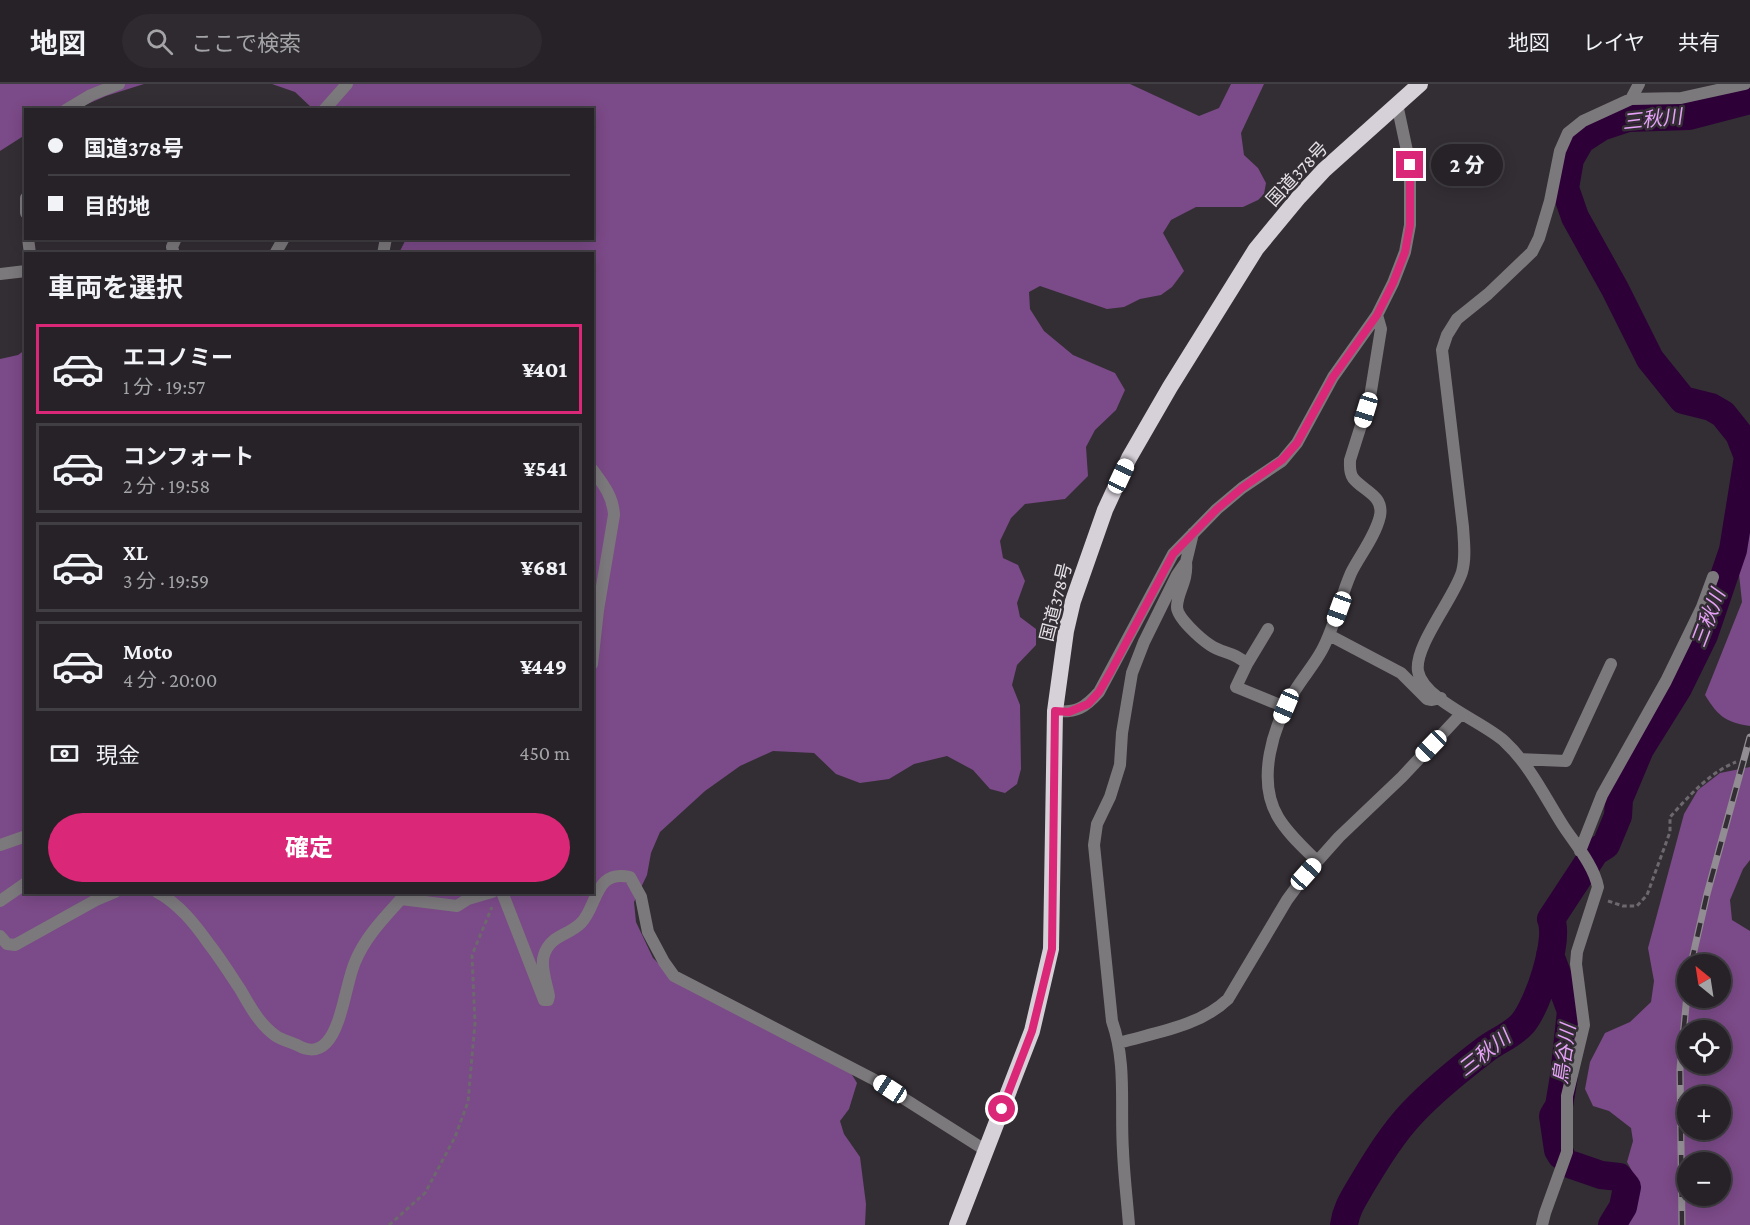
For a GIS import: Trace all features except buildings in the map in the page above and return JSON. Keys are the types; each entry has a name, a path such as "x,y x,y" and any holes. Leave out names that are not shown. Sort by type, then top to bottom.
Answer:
{"highway":[{"name":"国道378号","path":"957,1225 1032,1031 1052,949 1055,711 1066,632 1073,601 1105,510 1141,438 1170,387 1256,249 1324,171 1420,84"}],"street":[{"path":"69,108 91,95 119,84"},
{"path":"326,108 347,84"},
{"path":"1631,99 1639,84"},
{"path":"1542,1225 1568,1152 1568,1096 1584,1025 1576,964 1577,952 1595,897 1597,881 1521,759 1504,740 1461,714 1441,698 1423,682 1418,671 1424,645 1456,587 1462,570 1464,554 1463,527 1442,350 1447,335 1457,319 1488,294 1532,252 1539,238 1550,201 1560,151 1568,133 1583,122 1631,99 1681,98 1745,84"},
{"path":"1055,711 1069,712 1088,704 1099,692 1173,554 1242,488 1282,460 1297,443 1333,377 1377,315 1405,252 1410,225 1410,165 1397,104"},
{"path":"0,274 24,271"},
{"path":"1317,861 1288,832 1270,801 1268,769 1274,737 1286,706 1316,661 1329,635 1347,582 1375,531 1380,514 1374,495 1352,477 1350,469 1350,460 1370,397 1382,328 1377,315"},
{"path":"594,472 608,490 613,502 614,515 594,646"},
{"path":"1129,1225 1123,1150 1122,1061 1112,1021 1094,845 1097,824 1110,797 1120,765 1122,733 1132,674 1144,642 1177,575 1186,562 1194,532"},
{"path":"1186,562 1187,572 1177,607 1179,614 1184,622 1211,646 1229,652 1247,664"},
{"path":"1582,855 1602,795 1666,681 1702,607 1713,577"},
{"path":"1269,629 1247,664 1236,687 1286,706"},
{"path":"1329,635 1401,673 1427,699 1441,698"},
{"path":"1521,759 1566,762 1611,664"},
{"path":"1119,1042 1186,1024 1216,1011 1228,999 1287,900 1317,861 1461,714"},
{"path":"0,845 24,837"},
{"path":"160,894 189,918 262,1023 276,1036 305,1049 316,1050 334,1033 355,961 373,931 401,899 457,906 468,899 496,896 544,1000 548,1000 543,958 548,944 580,924 588,913 601,885 621,875 630,877 641,897 648,932 663,962 674,976 873,1079 985,1150"},
{"path":"0,901 24,884"},
{"path":"0,936 7,944 15,945 110,894"}],"path":[{"path":"1595,897 1623,906 1637,906 1647,895 1670,832 1670,817 1694,791 1725,766 1736,762"},
{"path":"389,1225 425,1193 455,1137 468,1102 475,1023 472,955 496,896"}],"shaded area":[{"path":"0,84 144,84 78,108 24,108 24,136 0,151"},
{"path":"272,84 1130,84 1199,116 1219,108 1231,84 1264,84 1241,133 1244,155 1258,168 1266,183 1264,194 1258,200 1243,207 1196,207 1171,220 1163,233 1184,271 1172,287 1161,295 1140,299 1124,307 1107,309 1040,286 1029,292 1030,309 1044,331 1073,355 1115,373 1125,390 1116,410 1095,430 1086,447 1088,476 1065,499 1025,504 1011,518 1000,541 1003,558 1018,565 1025,581 1017,603 1020,617 1036,629 1036,645 1017,665 1012,685 1020,705 1021,769 1017,784 1005,793 990,789 973,770 947,756 914,764 889,779 860,783 836,774 814,753 773,751 740,766 705,791 660,832 651,853 647,875 634,902 636,922 653,958 673,978 846,1065 857,1083 849,1109 840,1121 844,1134 860,1157 866,1204 865,1225 0,1225 0,359 18,355 24,351 24,894 594,894 594,252 400,252 406,240 594,240 594,108 312,108 295,92"},
{"path":"1750,518 1750,726 1723,717 1705,695 1742,602 1739,574"},
{"path":"1750,767 1750,860 1743,869 1730,900 1732,920 1750,931 1750,1225 1625,1225 1638,1201 1638,1186 1627,1162 1633,1141 1631,1128 1609,1111 1593,1106 1585,1089 1590,1062 1605,1033 1630,1022 1651,1002 1654,981 1648,948 1684,814 1698,790 1720,773"}],"waterway":[{"name":"三秋川","path":"1344,1225 1348,1209 1362,1184 1406,1120 1457,1071 1519,1027 1529,1014 1541,988 1550,956 1553,942 1551,919 1595,852 1606,845 1618,816 1619,799 1640,749 1678,688 1704,635 1733,550 1748,457 1739,434 1723,414 1711,407 1683,400 1650,359 1575,217 1565,188 1570,159 1581,140 1601,127 1628,118 1689,116 1750,100"},
{"name":"鳥谷川","path":"1550,955 1571,1011 1559,1106 1553,1116 1558,1150 1561,1155"},
{"name":"鳥谷川","path":"1572,1165 1601,1175 1619,1177 1627,1187 1623,1207 1612,1225"}],"railway":[{"path":"1693,954 1707,894 1750,737"},
{"path":"1682,1225 1680,1069 1686,1008"}],"route":[{"path":"1002,1109 1032,1031 1052,949 1055,711 1069,712 1088,704 1099,692 1173,554 1217,509 1282,460 1297,443 1333,377 1377,315 1393,283 1405,252 1410,225 1412,196 1410,165"}]}
